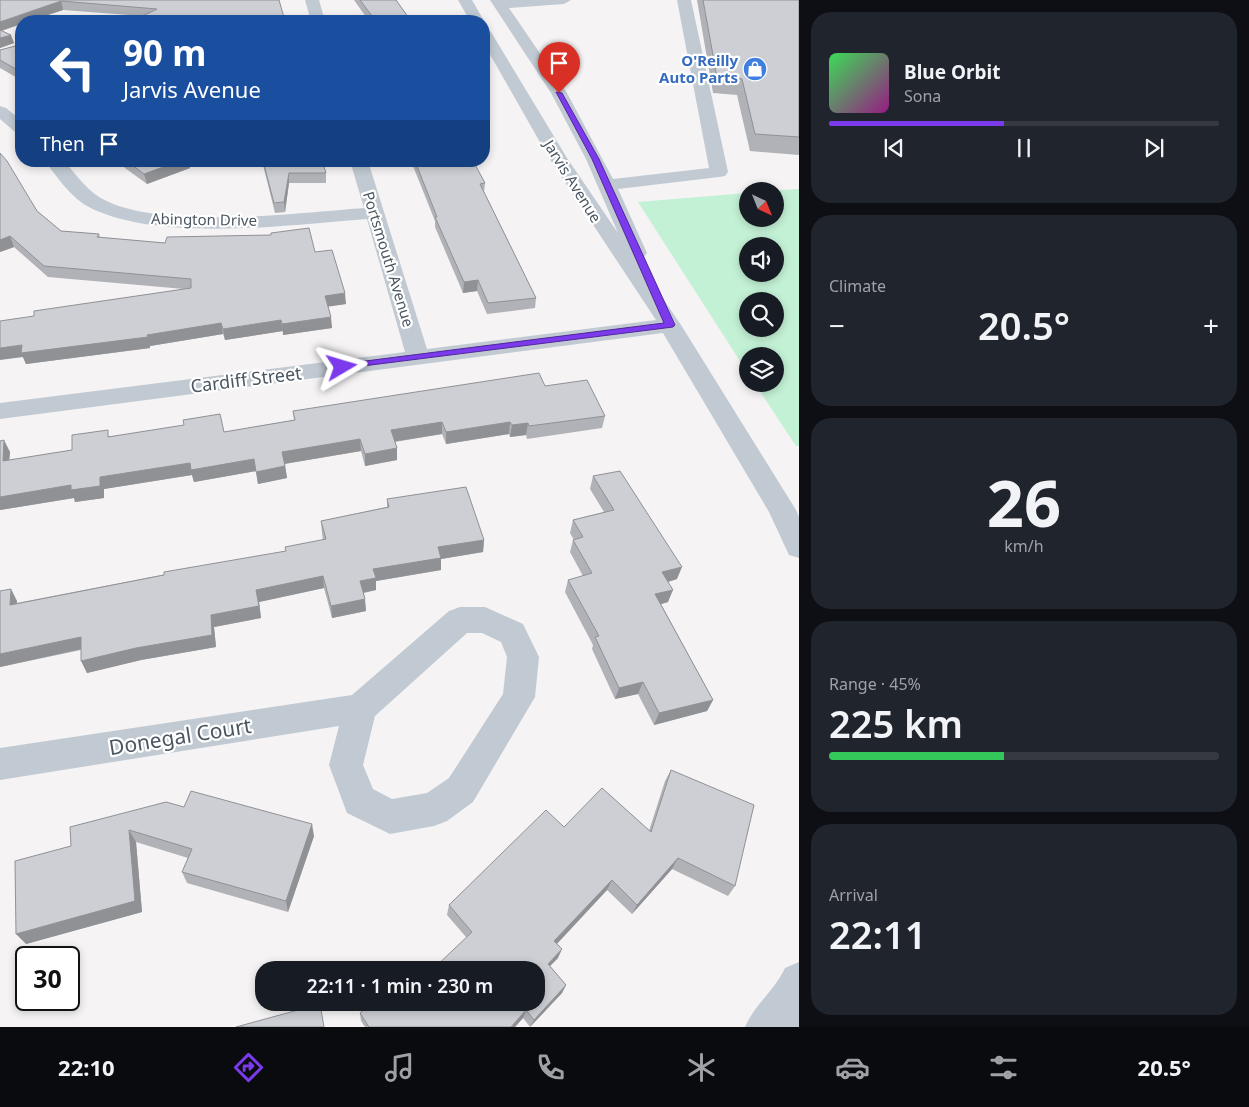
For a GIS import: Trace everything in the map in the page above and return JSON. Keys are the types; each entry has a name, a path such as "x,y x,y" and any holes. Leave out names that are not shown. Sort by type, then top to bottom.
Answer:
{"street":[{"path":"312,0 316,15"},
{"path":"464,0 473,15"},
{"path":"498,2 564,0"},
{"path":"606,185 719,172 684,0"},
{"name":"Jarvis Avenue","path":"498,2 559,93 595,159 670,325"},
{"name":"Jarvis Avenue","path":"490,42 558,158 670,325 782,510 799,547"},
{"path":"0,111 15,123"},
{"name":"Abington Drive","path":"60,167 92,201 113,211 153,220 233,221 375,213"},
{"name":"Portsmouth Avenue","path":"361,167 418,357"},
{"name":"Cardiff Street","path":"0,410 670,325"},
{"path":"460,620 485,620 512,633 523,657 519,697 461,790 434,809 390,817 360,801 346,766 360,708 460,620"},
{"name":"Donegal Court","path":"0,764 360,708"},
{"path":"766,1027 797,1000"}],"green space":[{"path":"799,189 799,446 796,446 760,392 784,392 784,347 739,347 739,360 638,202 739,194 739,228 784,228 784,190"}],"building":[{"path":"0,0 279,0 283,15 144,15 157,9 61,1 20,15 15,15 15,17 0,22"},
{"path":"360,0 396,0 407,15 371,15"},
{"name":"O'Reilly Auto Parts","path":"703,0 799,0 799,137 755,134 742,79 717,77"},
{"path":"0,30 11,35 0,38"},
{"path":"15,46 15,69 0,60 0,50"},
{"path":"0,153 7,161 37,211 61,231 99,234 97,237 165,243 167,237 271,235 271,233 309,228 315,252 332,250 345,293 325,296 331,317 282,324 281,320 223,329 221,323 147,335 148,337 21,353 22,345 0,348 0,321 34,316 34,311 191,288 191,279 44,266 10,236 0,240"},
{"path":"135,167 163,167 144,174"},
{"path":"265,167 324,167 326,173 289,173 284,202 274,203"},
{"path":"417,167 476,167 485,183 480,184 536,298 488,303 478,280 464,282 435,217 437,217"},
{"path":"539,373 545,386 587,380 605,416 529,426 528,423 512,425 510,422 446,432 442,422 391,430 397,448 365,454 360,439 282,452 285,466 256,472 254,459 191,470 190,463 100,477 100,486 71,490 71,485 0,497 0,441 4,440 3,461 72,450 72,435 108,430 108,437 184,425 183,420 220,414 224,432 295,420 293,411"},
{"path":"620,471 682,567 662,572 673,590 655,594 713,700 659,713 643,682 619,688 595,637 599,636 568,580 592,573 573,540 583,537 573,520 614,510 593,476"},
{"path":"466,487 484,540 438,547 441,558 373,569 376,578 360,581 365,599 331,606 323,576 256,590 259,606 211,615 212,635 136,648 81,661 81,637 0,654 0,591 11,589 10,605 164,575 164,572 286,551 285,547 326,539 321,521 389,507 387,499"},
{"path":"671,770 754,805 735,886 678,858 637,905 612,880 554,941 562,949 548,964 566,985 545,1008 545,961 441,961 472,932 449,905 546,810 564,827 602,788 651,832"},
{"path":"191,791 312,824 286,901 182,872 192,849 129,830 135,901 16,934 15,861 71,846 70,827 166,802 184,807"},
{"path":"294,1011 321,1011 324,1027 236,1027"},
{"path":"363,1011 525,1011 511,1027 369,1027 360,1013"},
{"path":"527,1011 542,1011 534,1020"}],"place":[{"name":"O'Reilly Auto Parts","path":"755,69"}],"route":[{"path":"342,367 670,325 595,159 559,93"}]}
